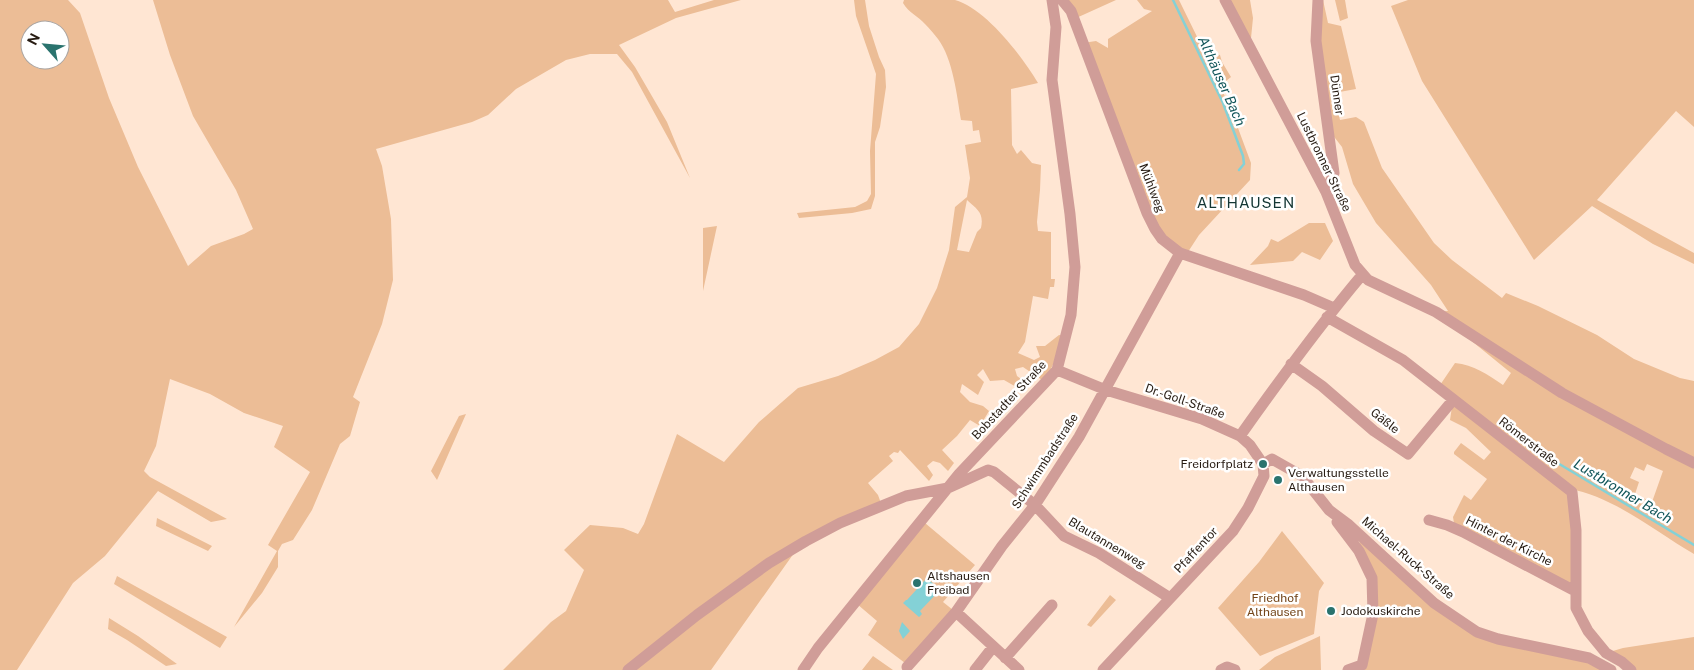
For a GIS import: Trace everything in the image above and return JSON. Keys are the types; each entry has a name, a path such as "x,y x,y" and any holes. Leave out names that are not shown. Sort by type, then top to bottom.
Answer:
{"street":[{"name":"Bobstadter Straße","path":"803,670 810,658 959,474 1057,370 1071,315 1075,267 1070,214 1052,80 1056,27 1052,0"},
{"name":"Mühlweg","path":"1062,0 1071,11 1150,222 1162,239 1180,253 1286,289 1331,312"},
{"name":"Lustbronner Straße","path":"1225,0 1326,192 1355,265 1362,275"},
{"name":"Dünner","path":"1318,0 1316,41 1334,173 1326,192"},
{"name":"Schwimmbadstraße","path":"907,666 956,612 1002,546 1035,505 1079,437 1180,253"},
{"path":"1263,464 1250,445 1240,436 1291,364 1362,275 1368,280 1436,312 1562,393 1694,463"},
{"name":"Römerstraße","path":"1331,312 1403,360 1572,492 1576,530 1576,608 1588,631 1606,653 1622,662 1631,670"},
{"name":"Gäßle","path":"1291,364 1322,386 1374,431 1408,454 1453,400"},
{"name":"Dr.-Goll-Straße","path":"1057,370 1106,390 1202,419 1240,436"},
{"name":"Michael-Ruck-Straße","path":"1263,464 1272,459 1302,476 1359,551 1372,578 1373,614 1362,665 1348,670"},
{"name":"Pfaffentor","path":"1103,670 1233,531 1248,508 1264,476 1263,464"},
{"name":"Blautannenweg","path":"948,488 988,470 994,472 1035,505 1064,536 1099,553 1170,598"},
{"path":"628,670 698,614 769,563 840,523 906,496 948,488"},
{"name":"Michael-Ruck-Straße","path":"1328,510 1349,525 1434,603 1477,632 1498,639 1589,658 1611,670"},
{"name":"Hinter der Kirche","path":"1429,520 1447,525 1575,591"},
{"path":"1005,658 1052,605"},
{"path":"956,612 1018,670"},
{"path":"975,670 992,647"},
{"path":"798,670 810,658"}],"green space":[{"path":"0,0 68,0 80,13 109,98 138,167 188,266 211,246 253,229 236,190 193,116 170,55 153,0 668,0 675,12 714,0 741,0 676,18 619,45 635,67 667,122 690,178 632,72 617,54 590,54 566,60 516,89 488,115 472,122 376,149 382,166 391,219 393,280 382,324 353,397 360,402 350,436 340,444 312,510 293,540 282,544 278,551 278,567 262,593 234,627 277,551 268,545 310,472 274,447 283,426 244,413 210,394 170,379 156,446 144,471 150,477 227,519 211,522 158,491 105,556 73,583 17,670 0,670"},
{"path":"854,0 865,0 869,26 885,70 886,87 880,127 875,142 875,196 871,209 852,213 799,218 797,213 855,207 867,201 871,194 870,151 876,74 856,16"},
{"path":"904,0 955,0 967,5 1002,34 1038,83 1011,89 1012,145 1017,154 1021,150 1032,163 1041,165 1038,231 1051,232 1051,279 1055,279 1054,287 1050,287 1048,299 1033,296 1025,342 1018,353 1034,360 1040,357 1036,346 1045,346 1059,335 1066,336 1045,382 1023,367 1015,369 1017,376 1029,385 1025,392 1004,380 990,381 983,369 977,375 984,382 978,395 962,384 960,392 970,402 983,406 989,411 980,426 970,420 942,450 954,463 948,471 940,463 933,461 927,466 933,475 929,481 900,450 898,453 894,452 889,456 893,461 868,483 878,495 882,506 799,546 711,670 503,670 551,622 566,611 584,570 564,550 590,525 623,528 638,534 644,524 677,434 724,462 759,422 798,388 838,376 875,360 899,347 919,324 937,288 949,250 955,207 967,197 970,178 965,145 981,142 979,130 973,131 972,121 961,120 954,78 943,47 929,28 903,3","holes":["967,200 977,209 982,219 981,228 977,232 969,252 957,250"]},
{"path":"1064,0 1116,0 1074,19"},
{"path":"1137,0 1179,0 1206,55 1213,52 1220,55 1231,77 1220,86 1228,103 1235,107 1238,121 1235,120 1251,163 1250,180 1199,235 1186,255 1162,239 1083,43 1096,41 1108,48 1108,39 1152,11 1144,9"},
{"path":"1225,0 1250,0 1253,18 1250,48"},
{"path":"1323,0 1328,23 1341,26 1356,89 1334,93 1340,120 1356,117 1364,122 1382,168 1434,243 1452,260 1502,298 1506,293 1538,306 1597,335 1634,359 1680,378 1694,381 1694,554 1618,507 1602,499 1569,489 1575,591 1455,529 1453,517 1464,495 1471,500 1487,479 1454,454 1454,452 1461,443 1484,460 1491,452 1466,428 1450,420 1453,400 1438,388 1455,363 1474,368 1503,385 1511,373 1436,312 1448,311 1431,285 1376,223 1353,184 1342,147 1328,129 1316,41","holes":["1647,464 1663,471 1652,502 1635,494 1639,482 1630,478 1635,467 1644,471"]},
{"path":"1335,0 1345,0 1348,18 1340,21"},
{"path":"1408,0 1694,0 1694,127 1676,111 1597,200 1694,253 1694,264 1653,244 1592,206 1534,260 1422,81 1391,6"},
{"path":"1309,223 1325,223 1333,241 1320,260 1302,252 1293,261 1250,265 1268,246 1271,239 1278,242"},
{"path":"717,226 703,291 703,228"},
{"path":"466,414 437,480 431,471 459,416"},
{"path":"157,518 212,546 208,551 156,526"},
{"name":"Altshausen Freibad","path":"925,523 975,565 943,602 953,610 905,663 868,635 877,621 857,604"},
{"name":"Friedhof Althausen","path":"1282,531 1324,583 1319,591 1314,634 1260,656 1218,608 1259,562"},
{"path":"1360,535 1477,632 1554,650 1611,670 1348,670 1362,665 1372,578 1359,551"},
{"path":"117,576 227,637 220,648 114,584"},
{"path":"1110,595 1116,600 1091,627 1087,625"},
{"path":"109,618 177,664 166,666 108,629"},
{"path":"1320,636 1321,670 1259,670 1275,657"},
{"path":"1694,637 1694,670 1631,670 1606,653 1623,648"},
{"path":"873,656 893,670 862,670"}],"water":[{"path":"927,578 940,590 920,611 922,614 919,617 903,603"},
{"path":"902,622 910,631 903,639 899,631"}],"waterway":[{"name":"Althäuser Bach","path":"1173,0 1223,103 1243,156 1244,164 1239,170"},
{"name":"Lustbronner Bach","path":"1541,453 1694,545"}],"place":[{"name":"Freidorfplatz","path":"1263,464"},
{"name":"Verwaltungsstelle Althausen","path":"1278,480"},
{"name":"Altshausen Freibad","path":"917,583"},
{"name":"Jodokuskirche","path":"1331,611"}],"district":[{"name":"ALTHAUSEN","path":"1246,203"}]}
